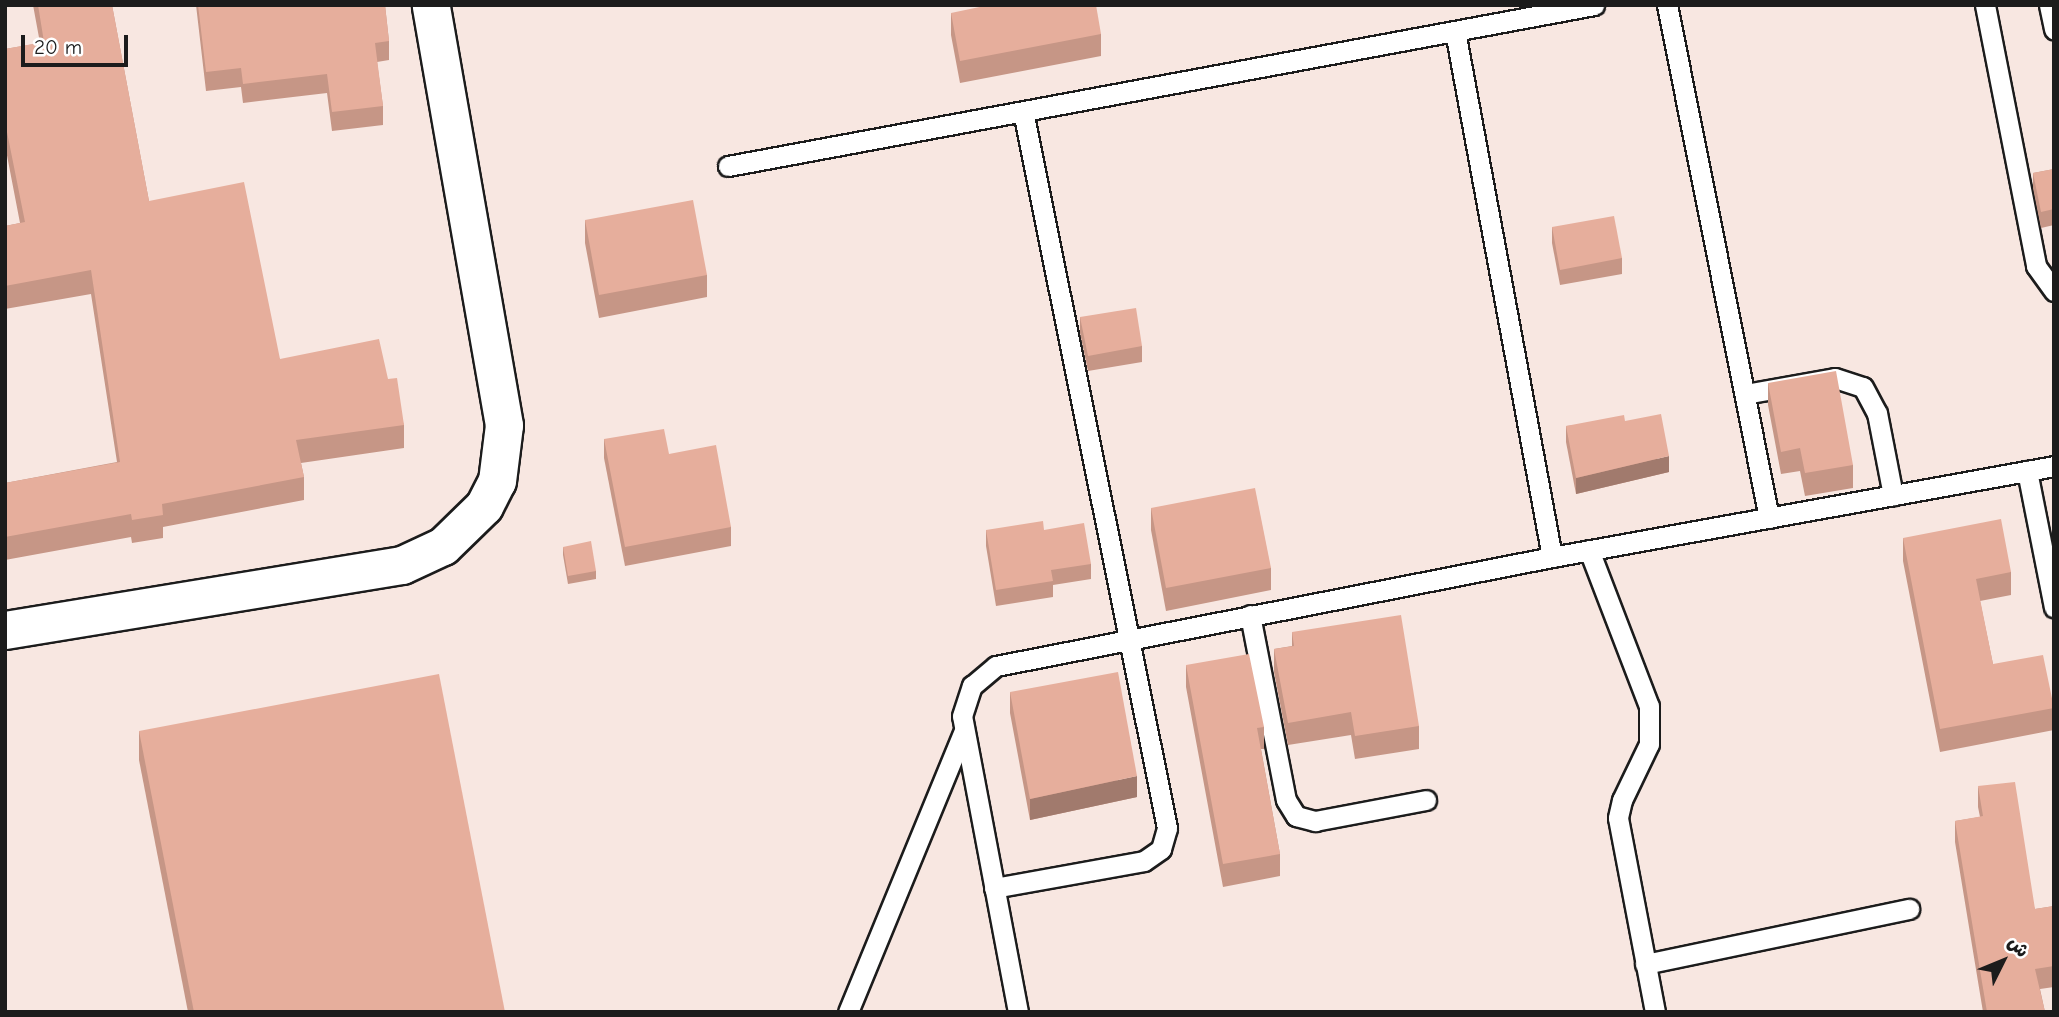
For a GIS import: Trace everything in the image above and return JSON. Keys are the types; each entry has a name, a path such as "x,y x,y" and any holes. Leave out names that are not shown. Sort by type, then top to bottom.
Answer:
{"street":[{"path":"5,630 402,565 443,546 484,506 502,463 504,425 431,5"}],"lane":[{"path":"728,166 1594,5"},
{"path":"1667,5 1769,517"},
{"path":"1985,5 2036,267 2054,291"},
{"path":"2049,5 2054,29"},
{"path":"1455,31 1552,557"},
{"path":"994,888 1144,861 1161,849 1167,828 1023,111"},
{"path":"1745,394 1835,378 1863,387 1877,413 1893,495"},
{"path":"1018,1012 964,731 965,700 982,674 996,666 1589,550 2054,466"},
{"path":"2026,471 2054,607"},
{"path":"1589,550 1649,706 1649,744 1622,800 1618,818 1655,1012"},
{"path":"1250,615 1286,800 1296,816 1315,821 1426,800"},
{"path":"848,1012 964,731"},
{"path":"1645,964 1909,909"}],"shaded area":[{"path":"5,5 2054,5 2054,1012 5,1012"}],"building":[{"path":"38,5 112,5 149,201 244,182 280,359 379,339 388,379 397,378 404,425 296,440 304,477 162,504 163,515 132,520 131,514 5,537 5,483 120,462 91,270 5,286 5,226 25,222 5,122 5,49 44,42"},
{"path":"198,5 385,5 389,41 375,43 383,106 332,112 327,74 243,84 241,68 206,72"},
{"path":"989,5 1096,5 1101,34 960,61 951,13"},
{"path":"2054,169 2054,209 2041,212 2033,173"},
{"path":"693,200 707,275 599,295 585,220"},
{"path":"1614,216 1622,258 1560,270 1552,227"},
{"path":"1136,308 1142,346 1088,356 1080,317"},
{"path":"1836,371 1853,465 1805,473 1800,448 1781,452 1768,383"},
{"path":"1661,414 1669,456 1576,478 1566,426 1624,415 1625,421"},
{"path":"664,429 669,454 716,445 731,527 625,547 604,439"},
{"path":"1255,488 1271,568 1166,588 1151,508"},
{"path":"2001,519 2011,572 1976,579 1993,664 2043,655 2054,708 1940,729 1903,538"},
{"path":"1043,521 1044,530 1084,523 1091,564 1051,570 1053,581 996,590 986,530"},
{"path":"591,541 596,571 568,576 563,547"},
{"path":"1401,615 1419,726 1355,736 1351,712 1288,723 1274,649 1294,646 1292,632"},
{"path":"1249,654 1264,727 1257,728 1280,854 1223,864 1186,665"},
{"path":"1118,672 1137,776 1030,799 1010,692"},
{"path":"439,674 505,1012 194,1012 139,731"},
{"path":"2015,782 2035,909 2054,906 2054,966 2035,969 2045,1012 1987,1012 1955,821 1983,816 1978,786"}]}
